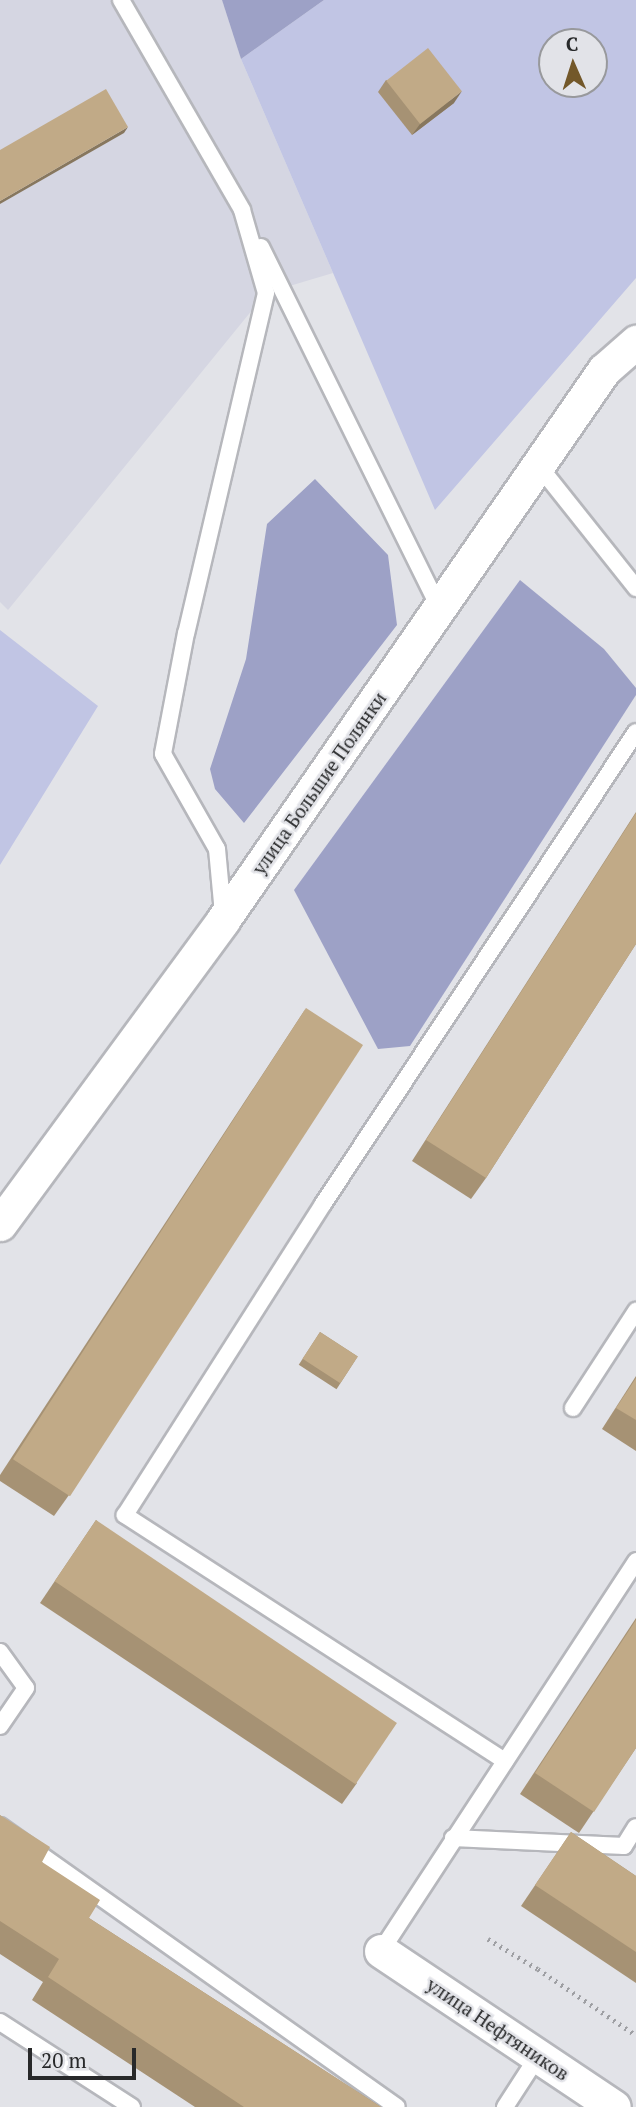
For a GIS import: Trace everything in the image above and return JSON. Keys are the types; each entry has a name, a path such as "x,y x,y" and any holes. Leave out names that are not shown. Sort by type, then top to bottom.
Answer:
{"street":[{"name":"улица Большие Полянки","path":"0,1224 223,920 604,370 636,342"},
{"name":"улица Нефтяников","path":"381,1951 614,2107"}],"lane":[{"path":"121,0 242,210 440,609"},
{"path":"223,920 217,849 163,754 186,633 266,293 242,210"},
{"path":"539,466 636,588"},
{"path":"505,1760 125,1516 323,1204 636,732"},
{"path":"573,1408 636,1311"},
{"path":"381,1951 636,1561"},
{"path":"0,1651 26,1688 0,1726"},
{"path":"0,1826 397,2107"},
{"path":"453,1838 630,1851 636,1827"},
{"path":"0,2022 132,2107"},
{"path":"505,2107 537,2056"}],"path":[{"path":"488,1939 636,2035"}],"shaded area":[{"path":"0,0 222,0 241,59 333,273 266,293 8,610 0,602"},
{"path":"222,0 324,0 241,59"},
{"path":"324,0 636,0 636,278 435,510 241,59"},
{"path":"315,479 388,555 397,625 244,823 215,789 210,769 246,659 267,524"},
{"path":"520,580 604,649 636,688 636,695 410,1046 378,1049 294,890"},
{"path":"0,630 98,706 0,865"}],"building":[{"path":"428,48 462,91 420,124 386,81"},
{"path":"106,89 128,127 0,201 0,150"},
{"path":"636,813 636,944 486,1178 426,1140"},
{"path":"306,1008 363,1045 70,1496 13,1459"},
{"path":"320,1332 358,1357 340,1383 303,1359"},
{"path":"636,1378 636,1420 616,1408"},
{"path":"96,1520 397,1723 356,1784 55,1581"},
{"path":"636,1620 636,1748 594,1812 535,1773"},
{"path":"0,1815 50,1847 42,1862 100,1900 89,1918 381,2107 244,2107 48,1977 59,1959 0,1921"},
{"path":"571,1832 636,1876 636,1952 535,1885"}]}
